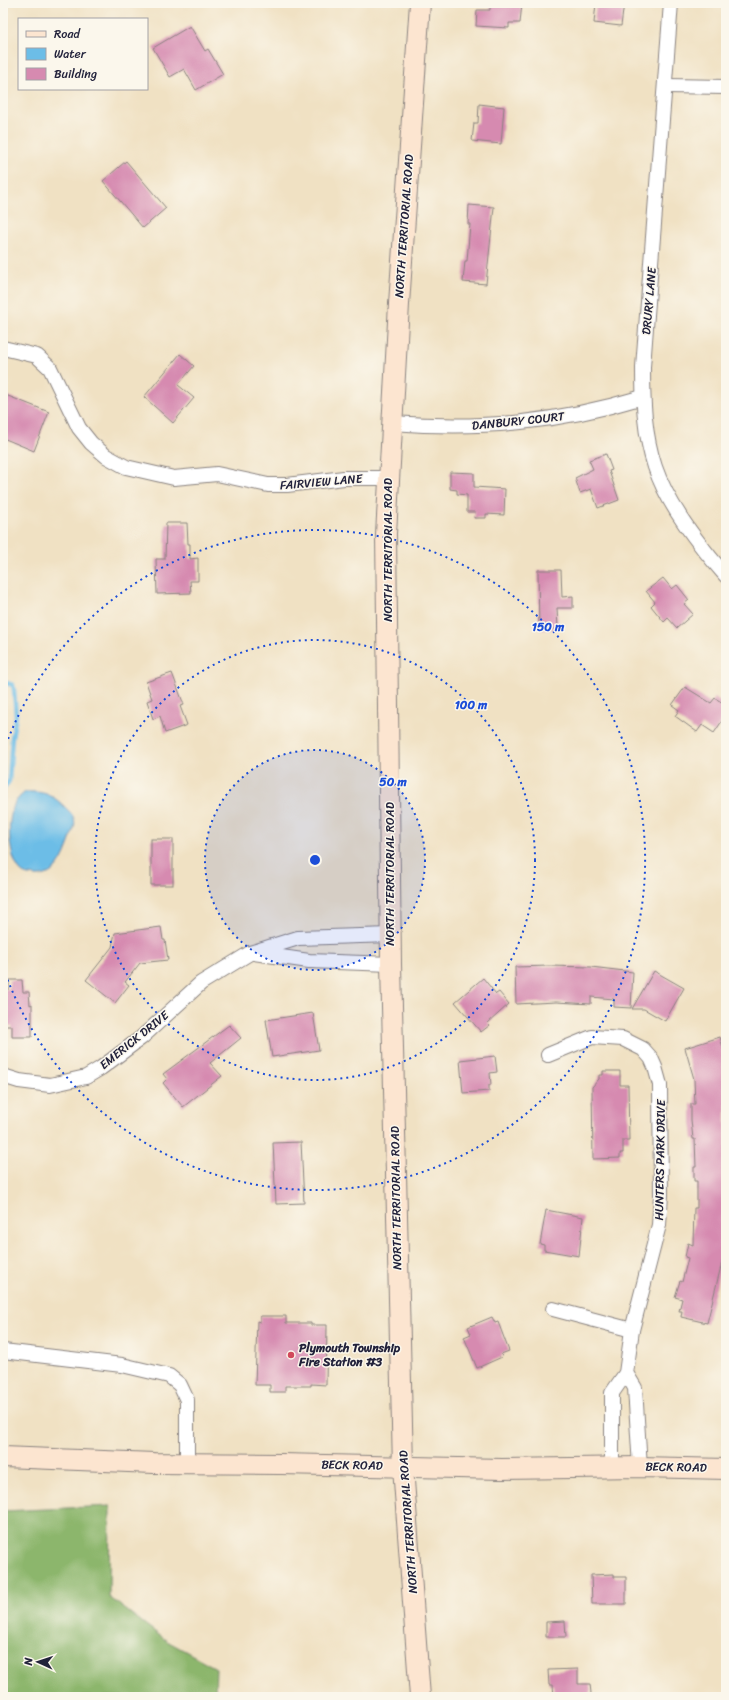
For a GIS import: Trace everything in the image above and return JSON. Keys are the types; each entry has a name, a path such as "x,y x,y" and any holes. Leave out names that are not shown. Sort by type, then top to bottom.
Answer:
{"main road":[{"name":"NORTH TERRITORIAL ROAD","path":"420,3 388,478 386,534 391,964 403,1467 420,1697"},
{"name":"BECK ROAD","path":"3,1457 154,1463 502,1469 566,1469 612,1466 726,1469"}],"street":[{"name":"DRURY LANE","path":"671,3 643,397 649,445 655,467 664,488 684,521 710,558 726,576"},
{"path":"666,86 726,87"},
{"name":"FAIRVIEW LANE","path":"3,348 37,356 50,368 79,428 91,443 106,456 126,467 174,478 217,474 268,485 286,485 344,478 388,478"},
{"name":"DANBURY COURT","path":"392,423 457,427 517,424 584,413 643,397"},
{"name":"EMERICK DRIVE","path":"3,1076 19,1081 50,1085 86,1077 101,1068 141,1038 202,983 250,953 298,938 391,935"},
{"path":"250,953 309,961 391,964"},
{"name":"HUNTERS PARK DRIVE","path":"548,1055 592,1037 623,1039 643,1049 651,1058 659,1076 662,1195 659,1225 632,1330 626,1373 612,1393 612,1466"},
{"path":"554,1308 632,1330"},
{"path":"3,1351 122,1365 169,1376 180,1385 187,1400 187,1463"},
{"path":"626,1373 635,1388 640,1466"}],"green space":[{"path":"110,1506 109,1597 167,1641 216,1668 215,1697 3,1697 3,1511"}],"water":[{"path":"25,792 44,793 53,797 68,810 75,821 68,847 62,859 54,870 42,876 24,874 15,862 12,854 10,835 11,816 17,800"}],"building":[{"path":"490,3 522,3 520,23 509,23 509,28 476,26 477,10 490,10"},
{"path":"596,3 624,3 621,26 594,23"},
{"path":"190,26 205,51 208,49 223,74 196,90 184,69 170,77 153,48"},
{"path":"479,104 504,107 501,144 472,141 474,123 478,123"},
{"path":"126,161 166,208 143,228 103,181"},
{"path":"469,205 494,207 486,284 463,282 465,261 467,261 470,224 468,224"},
{"path":"180,354 194,366 178,385 194,398 173,423 144,397"},
{"path":"3,394 49,412 34,451 3,438"},
{"path":"606,454 612,470 609,471 619,500 598,508 591,489 580,493 575,478 593,469 589,460"},
{"path":"450,472 474,473 474,487 505,489 504,515 486,514 486,518 474,518 475,512 467,512 467,495 457,494 457,490 450,489"},
{"path":"166,523 187,523 188,544 190,544 190,559 198,558 198,581 190,581 191,593 157,594 156,559 165,559"},
{"path":"538,570 561,570 562,597 573,596 573,608 557,608 558,629 539,630"},
{"path":"663,578 672,589 677,585 689,600 684,604 693,614 677,628 668,618 664,622 651,606 655,602 646,591"},
{"path":"172,673 184,705 180,706 187,725 165,733 160,716 153,719 147,701 152,699 146,682"},
{"path":"685,687 711,703 715,698 726,705 726,715 714,733 702,725 697,732 675,716 679,710 672,705"},
{"path":"151,839 173,839 173,885 151,885"},
{"path":"161,927 163,940 165,940 168,960 140,963 125,982 129,985 115,1003 86,980 112,947 115,933"},
{"path":"515,967 591,967 633,972 631,1008 614,1007 614,999 591,997 591,1004 556,1002 516,1004"},
{"path":"654,971 684,988 665,1021 644,1009 632,1009"},
{"path":"483,978 496,994 499,992 509,1004 488,1023 490,1025 481,1032 455,1002"},
{"path":"9,980 22,980 23,992 29,992 30,1005 32,1004 32,1037 12,1037 12,1026 3,1026 3,989 9,989"},
{"path":"313,1013 319,1050 272,1057 266,1020"},
{"path":"229,1025 241,1038 210,1063 222,1076 183,1107 163,1083 167,1079 163,1074"},
{"path":"720,1037 726,1057 726,1246 707,1323 681,1317 682,1311 679,1311 682,1299 675,1297 680,1281 682,1282 688,1258 685,1257 688,1243 693,1245 694,1208 697,1208 697,1181 694,1181 694,1167 696,1167 695,1139 693,1139 691,1120 691,1104 695,1104 694,1079 685,1048"},
{"path":"495,1056 497,1072 490,1073 491,1085 489,1085 489,1091 463,1093 460,1060"},
{"path":"603,1071 620,1071 620,1085 628,1085 629,1140 623,1140 623,1153 620,1153 620,1158 593,1159 592,1087 599,1079 599,1075 603,1075"},
{"path":"301,1142 304,1203 276,1204 273,1143"},
{"path":"546,1210 583,1217 579,1256 544,1250 544,1245 540,1244"},
{"name":"Plymouth Township Fire Station #3","path":"260,1316 286,1316 286,1323 311,1323 311,1325 327,1325 326,1385 311,1384 311,1386 285,1386 285,1392 270,1392 270,1385 255,1385 257,1321 260,1322"},
{"path":"492,1317 495,1323 498,1322 509,1351 501,1354 502,1357 477,1368 464,1337 471,1334 468,1327"},
{"path":"614,1574 614,1577 626,1577 626,1604 592,1604 591,1575"},
{"path":"565,1621 566,1637 546,1637 546,1622"},
{"path":"578,1669 578,1684 590,1684 591,1693 588,1697 554,1697 553,1685 549,1685 548,1670"}],"waterway":[{"path":"3,682 13,685 16,716 12,737 9,781 3,790"}],"place":[{"name":"Plymouth Township Fire Station #3","path":"291,1355"}]}
